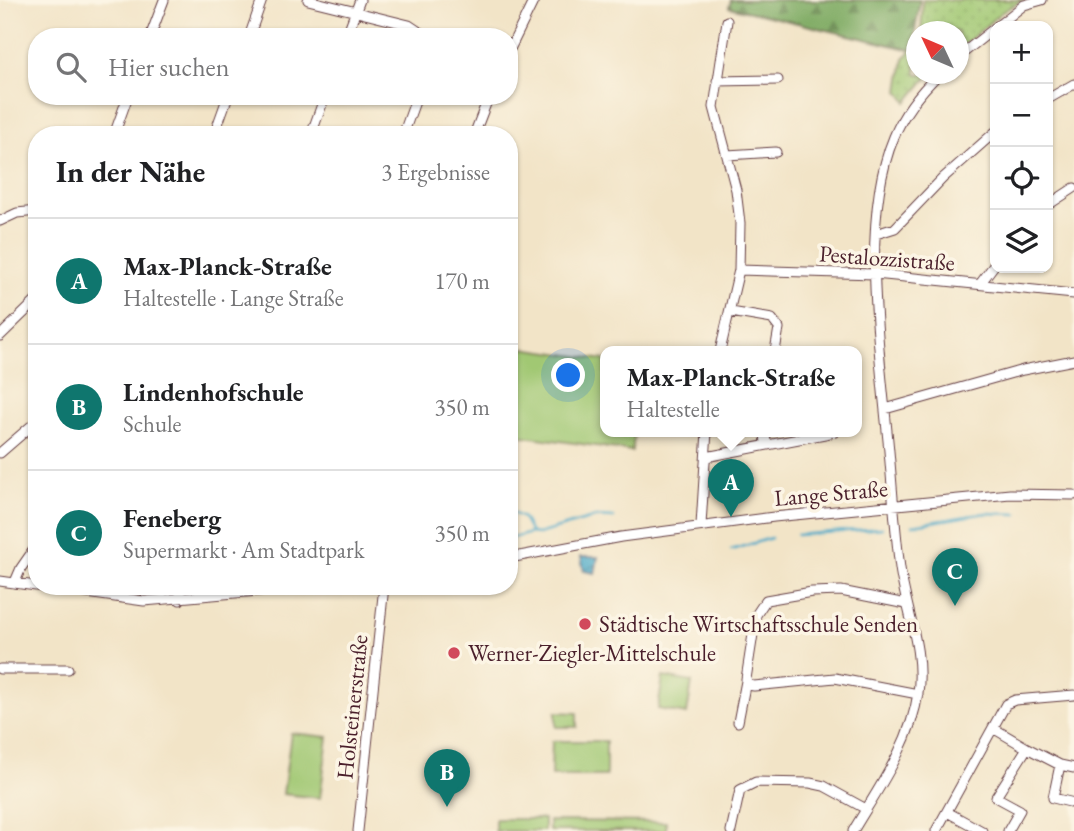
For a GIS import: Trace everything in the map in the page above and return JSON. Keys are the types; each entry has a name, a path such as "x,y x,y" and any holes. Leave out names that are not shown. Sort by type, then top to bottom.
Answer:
{"street":[{"path":"153,28 164,0"},
{"path":"252,28 261,0"},
{"path":"308,0 414,28"},
{"path":"349,28 360,0"},
{"path":"518,33 534,0"},
{"path":"969,48 1024,5 1042,0"},
{"path":"721,346 739,270 740,223 727,155 714,107 727,22"},
{"path":"717,81 778,80"},
{"path":"853,831 902,743 918,694 918,653 906,604 894,506 875,274 879,197 893,139 921,92 929,84"},
{"path":"1053,96 1074,84"},
{"path":"117,126 125,105"},
{"path":"217,126 225,105"},
{"path":"313,126 322,105"},
{"path":"406,126 414,105"},
{"path":"477,126 486,105"},
{"path":"876,234 895,228 943,178 990,136"},
{"path":"727,155 776,152"},
{"path":"1053,202 1074,188"},
{"path":"0,221 17,213 28,212"},
{"name":"Pestalozzistraße","path":"739,270 875,274 1074,294"},
{"path":"980,284 990,271"},
{"path":"0,336 28,309"},
{"path":"731,312 772,319 779,328 776,346"},
{"path":"885,409 1020,371 1074,360"},
{"path":"0,453 28,429"},
{"path":"701,526 707,437"},
{"path":"765,437 766,445"},
{"path":"706,457 808,437"},
{"name":"Lange Straße","path":"518,556 701,526 1010,494 1074,495"},
{"path":"15,582 28,558"},
{"path":"0,581 28,584"},
{"path":"738,722 756,615 766,600 812,592 841,591 906,604"},
{"path":"91,595 114,599 180,600 228,595"},
{"path":"180,595 180,600"},
{"name":"Holsteinerstraße","path":"358,831 383,595"},
{"path":"0,669 68,669"},
{"path":"746,680 748,685 754,687 835,678 918,694"},
{"path":"936,831 1010,701 1074,695"},
{"path":"993,728 1060,765 1074,768"},
{"path":"1008,831 1020,810 996,797 1027,748"},
{"path":"1060,765 1053,797 1074,803"},
{"path":"731,831 740,790 756,782 824,786 866,809"},
{"path":"947,812 982,831"}],"green space":[{"path":"731,0 920,0 917,21 906,21 906,49 729,7"},
{"path":"923,0 1024,0 1003,11 969,40 969,21 922,21"},
{"path":"906,56 906,84 922,84 907,102 899,91"},
{"path":"518,347 600,359 600,437 634,437 632,451 518,435"},
{"path":"663,677 692,682 687,714 658,709"},
{"path":"556,712 577,713 577,727 556,727"},
{"path":"291,733 328,737 320,798 283,794"},
{"path":"552,741 606,741 606,776 551,776"},
{"path":"495,819 544,819 544,831 495,831"},
{"path":"549,821 666,822 666,831 549,831"}],"water":[{"path":"581,557 598,557 595,573 584,571"}],"waterway":[{"path":"913,525 986,513 1018,514"},
{"path":"518,516 523,518 531,533 538,534 596,517 614,518"},
{"path":"797,535 882,528"},
{"path":"518,537 531,533"},
{"path":"731,550 771,538"}],"place":[{"name":"Max-Planck-Straße","path":"731,517"},
{"name":"Feneberg","path":"955,606"},
{"name":"Städtische Wirtschaftsschule Senden","path":"585,624"},
{"name":"Werner-Ziegler-Mittelschule","path":"454,653"},
{"name":"Lindenhofschule","path":"447,807"}]}
